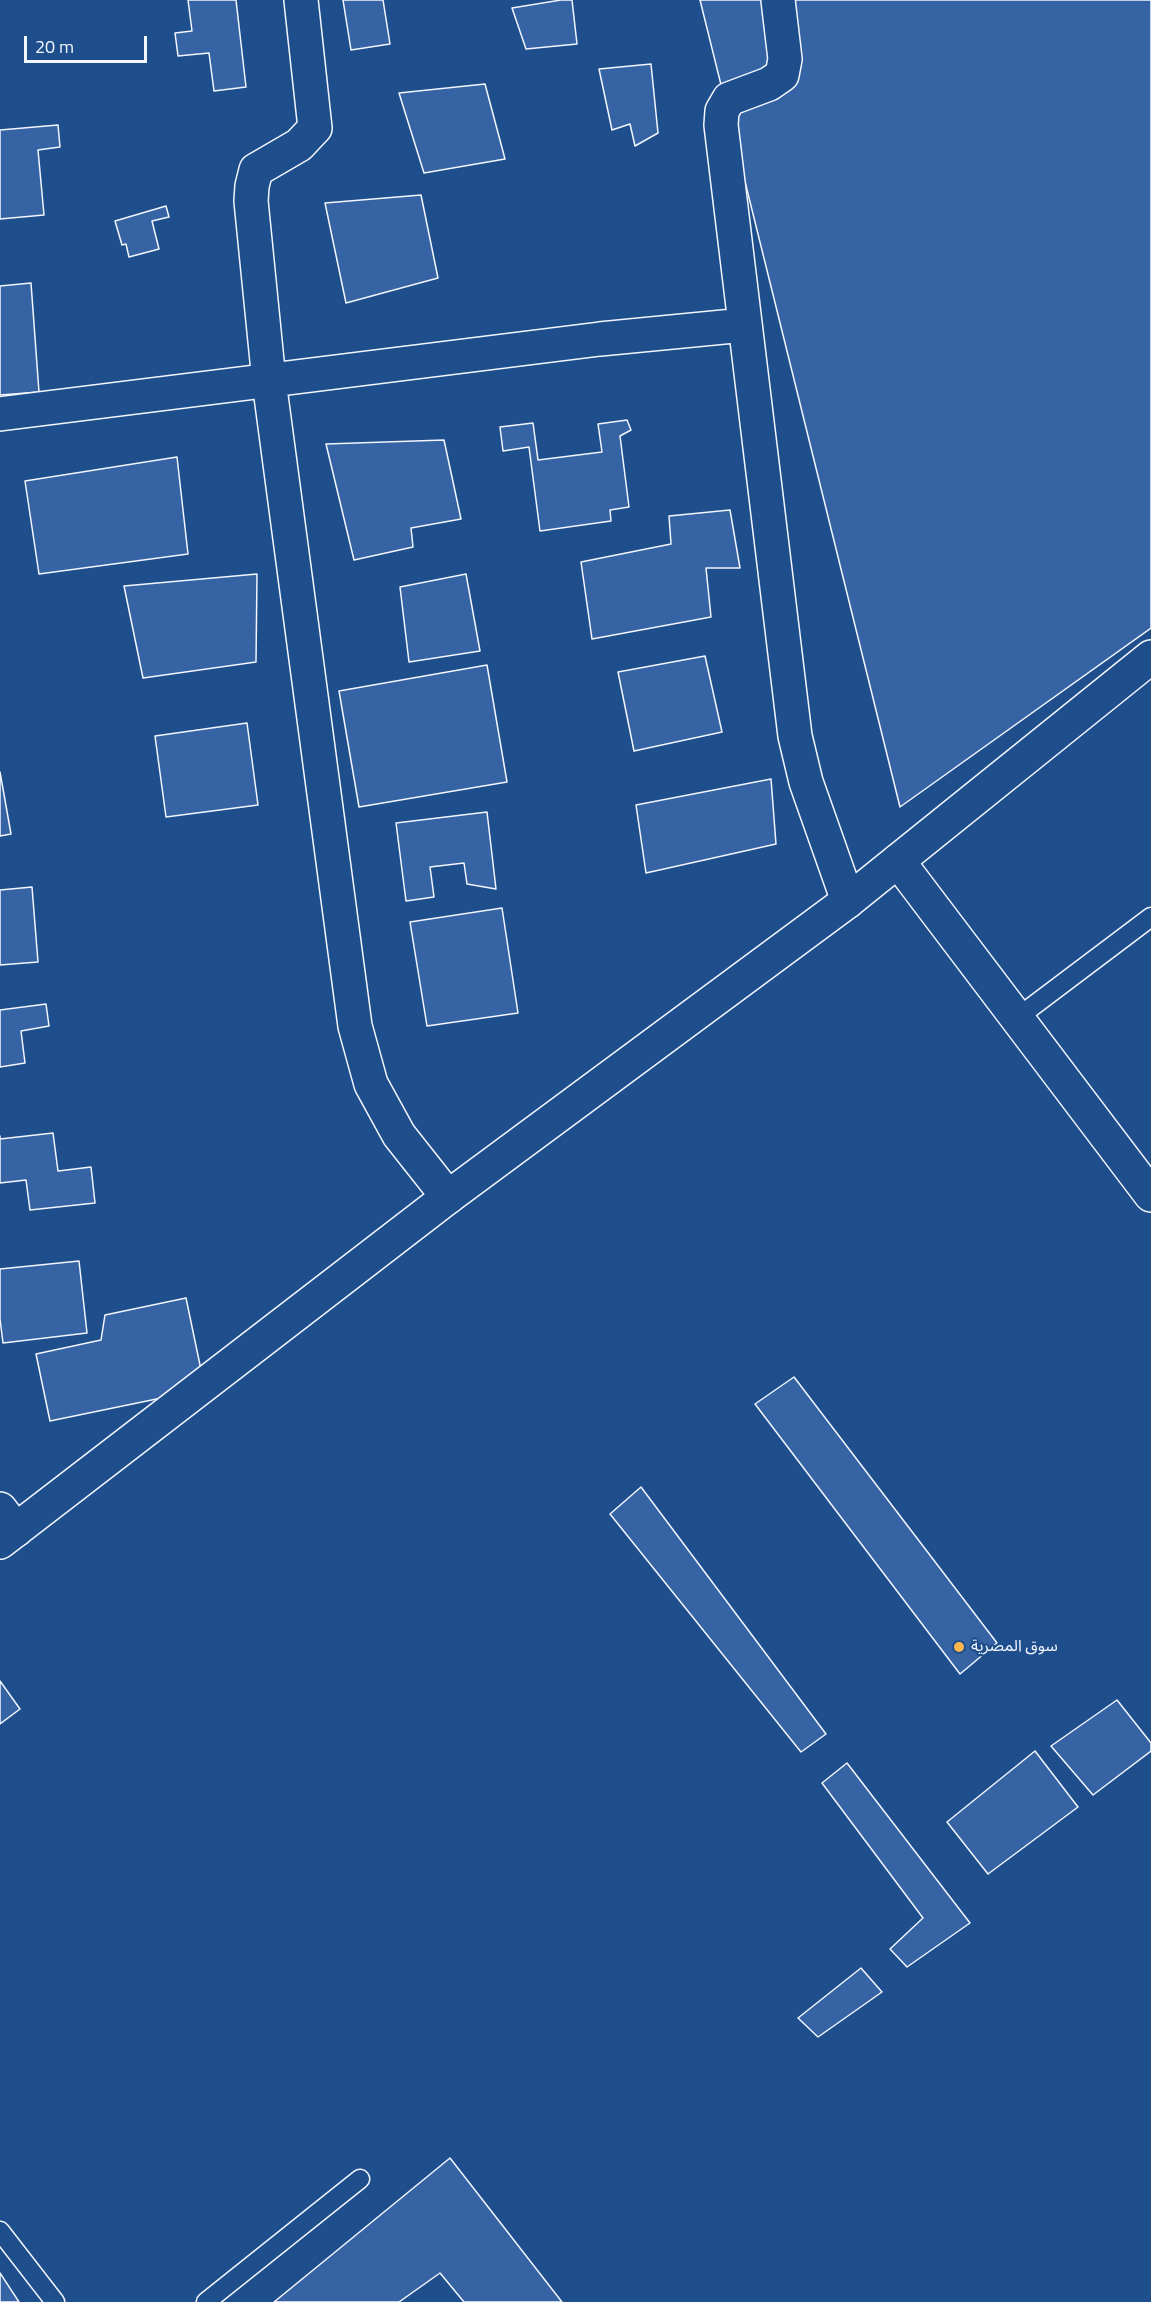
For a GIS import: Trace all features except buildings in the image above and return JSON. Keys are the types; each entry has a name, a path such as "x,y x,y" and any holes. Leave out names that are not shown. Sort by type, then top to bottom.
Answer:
{"street":[{"path":"301,0 315,128 299,145 256,170 252,186 251,201 269,381 355,1026 371,1084 399,1135 448,1197"},
{"path":"778,0 785,59 782,75 769,84 729,99 722,111 721,125 795,736 806,782 848,902"},
{"path":"0,414 600,339 744,325"},
{"path":"5,1527 848,902 1151,657"},
{"path":"898,861 1151,1195"}],"lane":[{"path":"1017,1018 1151,917"},
{"path":"206,2302 360,2179"},
{"path":"0,2231 55,2302"}],"place":[{"name":"سوق المصرية","path":"959,1647"}]}
